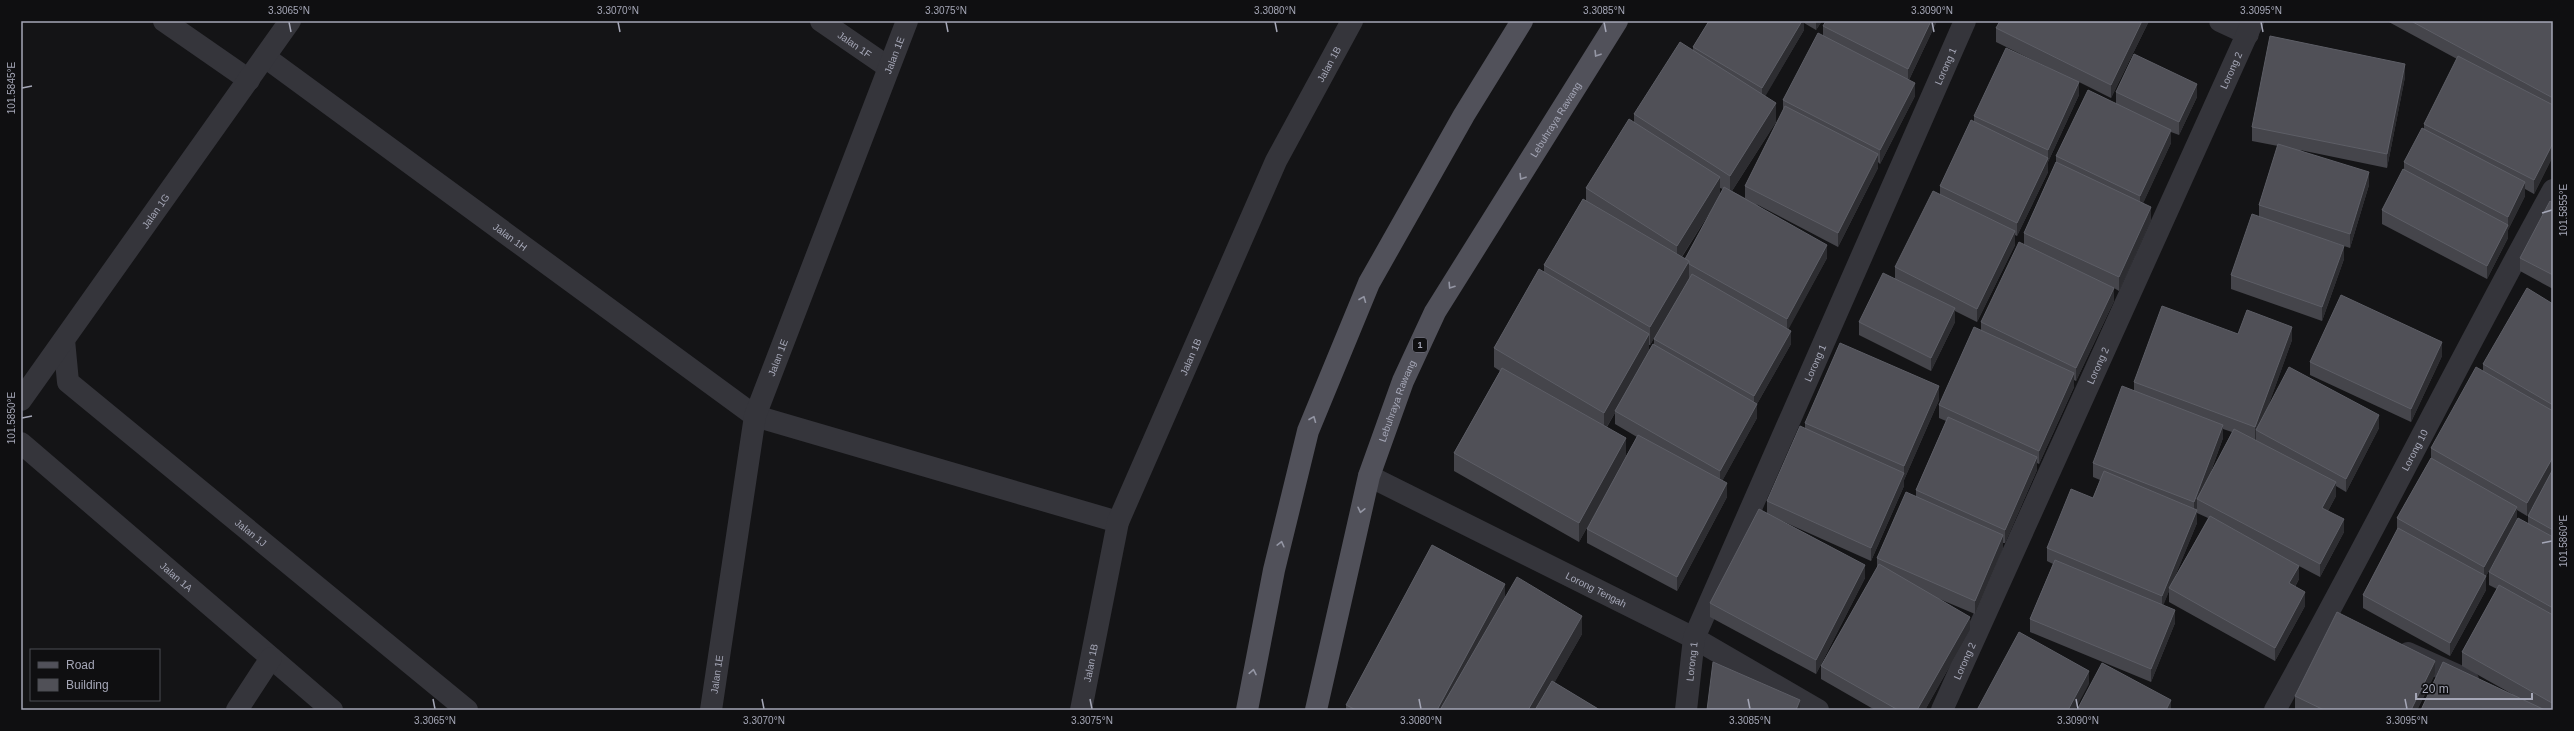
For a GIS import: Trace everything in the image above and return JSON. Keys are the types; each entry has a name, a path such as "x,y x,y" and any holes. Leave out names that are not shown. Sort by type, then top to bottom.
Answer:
{"main road":[{"path":"1247,710 1274,570 1308,431 1369,283 1464,115 1522,21"},
{"name":"Lebuhraya Rawang","path":"1316,710 1369,476 1403,381 1435,312 1617,21"}],"street":[{"path":"164,21 249,80"},
{"name":"Jalan 1G","path":"21,400 290,21"},
{"name":"Jalan 1F","path":"821,21 888,67"},
{"name":"Jalan 1E","path":"711,710 755,416 888,67 907,21"},
{"name":"Jalan 1B","path":"1081,710 1118,522 1276,161 1352,21"},
{"name":"Lorong 1","path":"1686,710 1694,638 1965,21"},
{"path":"2220,21 2250,28"},
{"name":"Lorong 2","path":"1942,710 2250,28"},
{"name":"Jalan 1H","path":"265,56 755,416"},
{"name":"Lorong 10","path":"2274,710 2327,616 2489,306 2553,190"},
{"name":"Jalan 1J","path":"64,340 68,382 467,710"},
{"path":"755,416 1118,522"},
{"name":"Jalan 1A","path":"21,443 332,710"},
{"name":"Lorong Tengah","path":"1369,476 1694,638 1818,710"},
{"path":"2327,616 2348,626"},
{"path":"2391,646 2485,687"},
{"path":"237,710 271,658"}],"building":[{"path":"1709,21 1802,21 1762,88 1693,47"},
{"path":"1826,21 1931,21 1908,69 1823,26"},
{"path":"2000,21 2142,21 2111,85 1996,28"},
{"path":"2411,21 2553,21 2553,98"},
{"path":"1818,33 1915,83 1880,150 1783,100"},
{"path":"2270,36 2405,64 2387,154 2252,127"},
{"path":"1680,42 1776,103 1730,176 1634,114"},
{"path":"2006,48 2079,82 2048,150 1974,116"},
{"path":"2134,54 2197,84 2179,122 2116,92"},
{"path":"2458,56 2553,105 2553,143 2534,180 2424,124"},
{"path":"2088,90 2171,130 2140,196 2056,156"},
{"path":"1785,106 1878,154 1838,233 1745,186"},
{"path":"1629,119 1720,177 1677,246 1586,188"},
{"path":"1971,120 2048,158 2017,223 1940,186"},
{"path":"2422,128 2525,182 2508,217 2404,162"},
{"path":"2278,144 2369,172 2350,234 2259,205"},
{"path":"2056,162 2151,207 2119,277 2024,233"},
{"path":"2403,169 2508,225 2487,266 2382,210"},
{"path":"1724,187 1827,245 1787,319 1689,264 1689,261 1685,259"},
{"path":"1933,191 2015,231 1977,309 1895,267"},
{"path":"1583,199 1689,261 1650,327 1544,265"},
{"path":"2550,201 2553,203 2553,275 2520,258"},
{"path":"2252,214 2344,246 2322,307 2231,275"},
{"path":"2019,242 2114,288 2076,368 1981,322"},
{"path":"1539,269 1649,334 1604,413 1494,348"},
{"path":"1883,273 1955,308 1931,358 1859,322"},
{"path":"1692,274 1791,331 1754,396 1654,339"},
{"path":"2527,288 2553,304 2553,405 2483,364"},
{"path":"2341,295 2442,342 2411,409 2310,362"},
{"path":"2162,306 2238,334 2247,310 2292,327 2255,427 2134,382"},
{"path":"1974,327 2074,373 2039,451 1939,405"},
{"path":"1840,343 1939,386 1904,466 1805,423"},
{"path":"1653,344 1757,404 1720,471 1615,411"},
{"path":"2289,367 2379,415 2346,479 2256,430"},
{"path":"2476,367 2553,411 2553,457 2527,503 2431,448"},
{"path":"1502,368 1626,438 1579,523 1454,453"},
{"path":"2122,386 2223,425 2194,502 2093,463"},
{"path":"1948,417 2037,457 2005,530 1916,490"},
{"path":"1800,426 1904,473 1871,548 1767,501"},
{"path":"2234,429 2336,482 2322,508 2344,519 2320,564 2197,499"},
{"path":"1638,435 1727,483 1677,577 1587,529"},
{"path":"2431,458 2517,507 2484,567 2397,518"},
{"path":"2553,469 2553,530 2528,516"},
{"path":"2104,471 2197,510 2162,596 2047,548 2071,489 2093,498"},
{"path":"1906,492 2003,535 1975,601 1877,558"},
{"path":"1759,509 1865,565 1816,660 1710,603"},
{"path":"2210,516 2299,566 2289,583 2305,592 2275,648 2169,588"},
{"path":"2518,518 2553,537 2553,608 2489,572"},
{"path":"2398,528 2486,576 2450,643 2363,595"},
{"path":"1432,545 1505,584 1437,710 1356,710 1346,705"},
{"path":"2055,560 2175,610 2151,669 2030,619"},
{"path":"1879,564 1970,617 1917,710 1898,710 1821,666"},
{"path":"1517,577 1582,616 1528,710 1440,710"},
{"path":"2499,585 2553,615 2552,703 2462,652"},
{"path":"2337,612 2435,661 2411,710 2324,710 2295,696"},
{"path":"2019,632 2089,671 2068,710 1977,710"},
{"path":"1713,662 1800,700 1796,710 1707,710"},
{"path":"2443,662 2545,710 2421,710"},
{"path":"2102,663 2171,700 2166,710 2077,710"},
{"path":"1552,681 1600,710 1535,710"}]}
